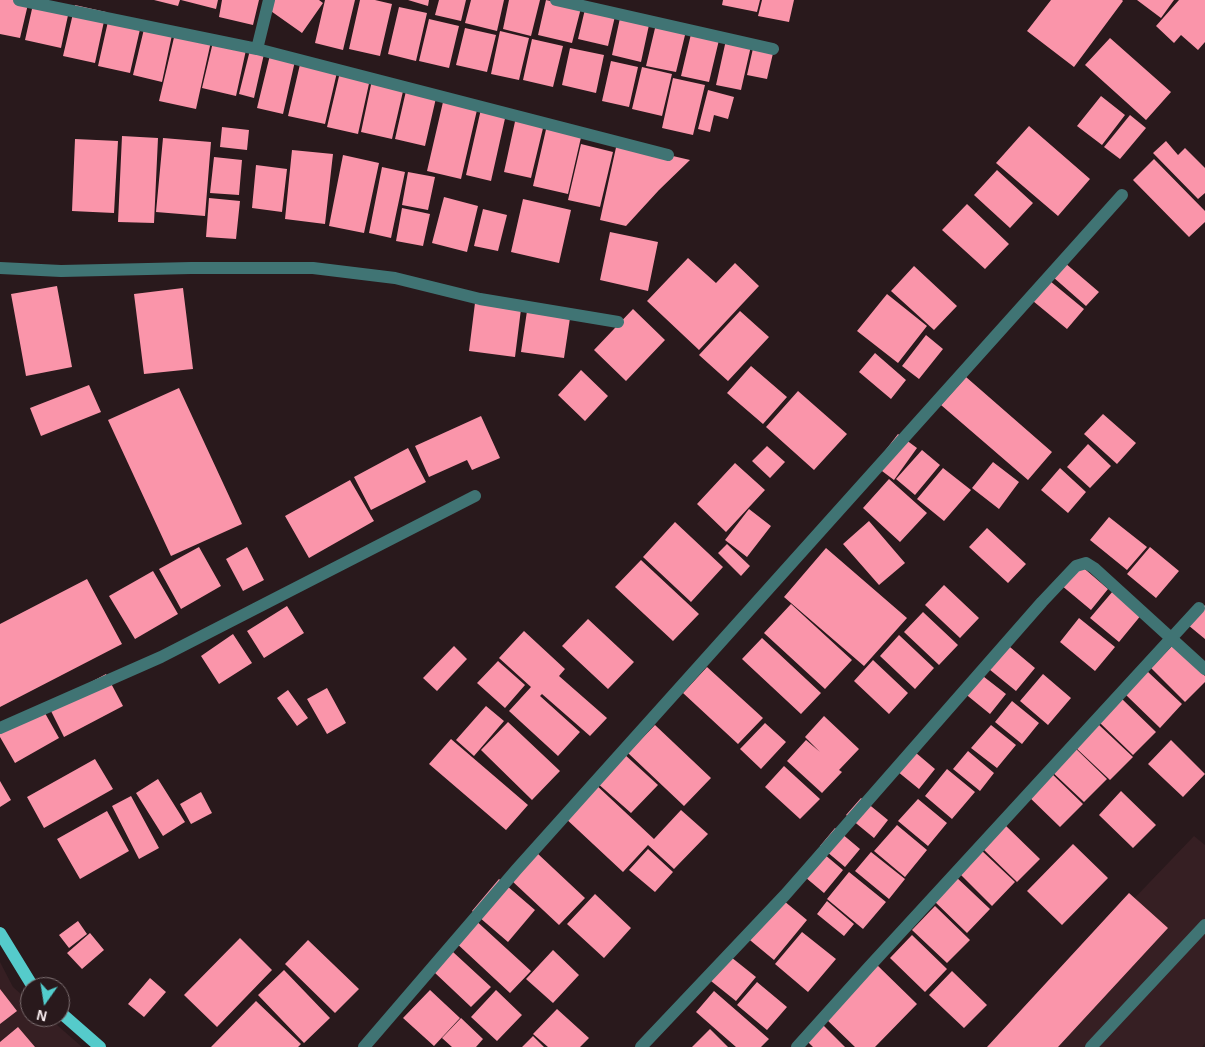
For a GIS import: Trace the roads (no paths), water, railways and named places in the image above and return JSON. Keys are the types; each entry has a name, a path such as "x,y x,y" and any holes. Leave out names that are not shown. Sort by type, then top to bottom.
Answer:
{"main road":[{"path":"0,933 27,977"},
{"path":"70,1021 100,1047"}],"street":[{"path":"19,0 257,49 668,155"},
{"path":"257,49 269,0"},
{"path":"556,0 773,49"},
{"path":"364,1047 523,861 1122,195"},
{"path":"0,268 61,271 313,268 395,278 480,299 618,322"},
{"path":"0,728 161,657 475,496"},
{"path":"641,1047 785,895 1042,602 1076,566 1086,563 1094,568 1205,669"},
{"path":"797,1047 875,959 1199,608"},
{"path":"1090,1047 1205,925"}]}
